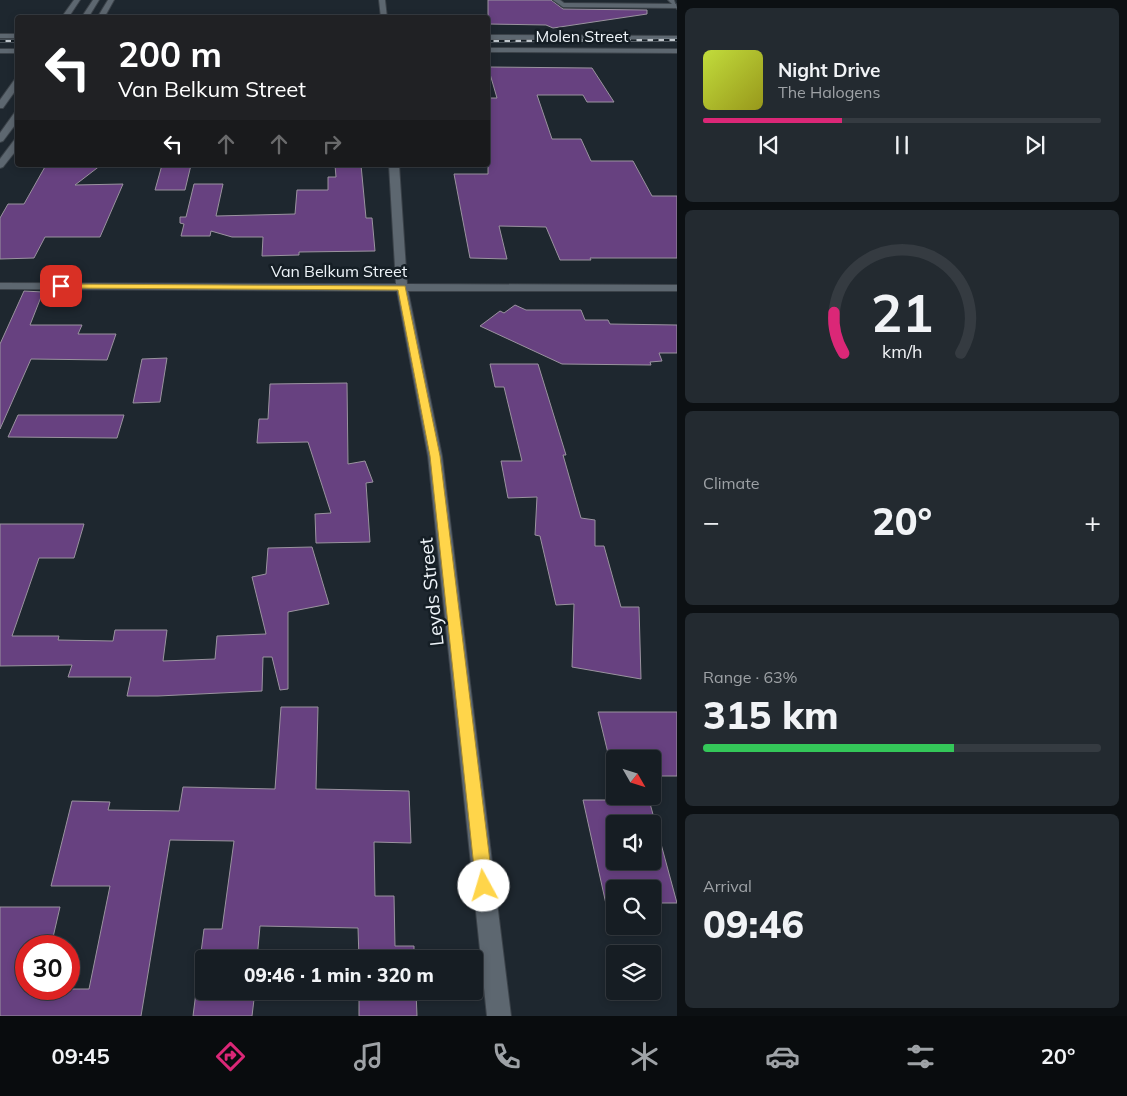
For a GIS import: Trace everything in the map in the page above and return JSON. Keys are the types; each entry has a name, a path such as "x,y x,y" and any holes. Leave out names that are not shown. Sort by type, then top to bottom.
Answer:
{"street":[{"path":"66,15 77,0"},
{"path":"86,15 96,0"},
{"path":"102,15 111,0"},
{"path":"382,0 384,15"},
{"path":"556,0 564,5 676,6"},
{"path":"671,0 676,6"},
{"path":"0,36 15,36"},
{"name":"Molen Street","path":"490,37 677,38"},
{"name":"Molen Street","path":"490,50 677,51"},
{"path":"0,52 15,51"},
{"path":"0,106 15,84"},
{"path":"0,138 15,118"},
{"path":"0,165 15,145"},
{"name":"Leyds Street","path":"394,167 402,288 435,456 500,1016"},
{"name":"Van Belkum Street","path":"0,286 677,288"}],"building":[{"path":"488,0 551,0 563,9 647,10 647,14 553,28 546,25 490,24 490,15 488,15"},
{"path":"490,67 592,68 614,102 587,102 583,95 537,95 552,139 581,139 591,161 633,161 652,196 677,196 677,258 560,260 546,227 499,226 507,259 470,258 454,174 488,174 488,167 490,167 490,98 497,98 490,74"},
{"path":"45,167 98,167 75,185 123,184 100,237 45,237 34,258 0,259 0,218 8,204 24,204"},
{"path":"161,167 191,167 185,190 155,190"},
{"path":"335,167 361,167 366,218 372,218 375,251 299,252 299,255 262,256 263,237 232,237 211,231 210,236 181,236 184,224 180,223 180,217 186,217 194,184 223,184 216,216 295,214 297,190 328,190 328,177 336,177"},
{"path":"24,291 43,292 30,325 82,325 78,334 116,334 107,360 31,359 0,429 0,344"},
{"path":"515,305 526,310 581,310 585,320 608,320 610,324 677,325 677,353 659,353 662,361 650,362 651,365 562,364 480,326 500,311 504,313"},
{"path":"167,358 160,402 133,403 142,359"},
{"path":"490,364 538,364 566,455 563,455 581,518 595,520 595,546 604,546 621,607 639,607 641,679 572,667 574,604 556,605 540,536 535,535 537,497 508,498 501,461 522,461 504,387 495,387"},
{"path":"347,383 348,464 365,461 373,482 366,483 370,542 316,543 315,514 331,513 308,442 257,443 259,419 268,419 270,384"},
{"path":"18,415 124,415 117,438 8,437"},
{"path":"0,524 84,524 74,558 39,558 12,636 59,636 58,640 113,641 115,630 167,630 163,661 215,659 217,636 266,634 252,577 266,574 268,548 312,547 329,604 288,612 288,689 280,690 272,657 263,657 262,691 158,696 127,696 131,677 68,677 72,665 0,666"},
{"path":"281,707 318,707 316,789 409,791 411,843 374,842 375,896 394,896 395,946 414,946 414,950 359,950 358,928 260,926 258,950 201,950 204,929 222,929 234,841 170,840 141,1016 0,1016 0,907 60,907 54,935 15,935 15,1000 80,1000 80,989 89,989 110,886 51,886 72,801 110,802 108,810 179,811 183,787 275,789"},
{"path":"598,712 677,712 677,776 661,776 661,750 607,750"},
{"path":"583,800 606,800 606,805 650,805 653,815 606,815 606,870 661,870 661,844 677,903 661,903 661,880 606,880 606,904"},
{"path":"195,1000 254,1000 252,1016 193,1016"},
{"path":"359,1000 416,1000 417,1016 359,1016"}],"railway":[{"path":"490,41 677,40"},
{"path":"0,41 15,41"}],"route":[{"path":"61,286 402,288 435,456 484,886"}]}
